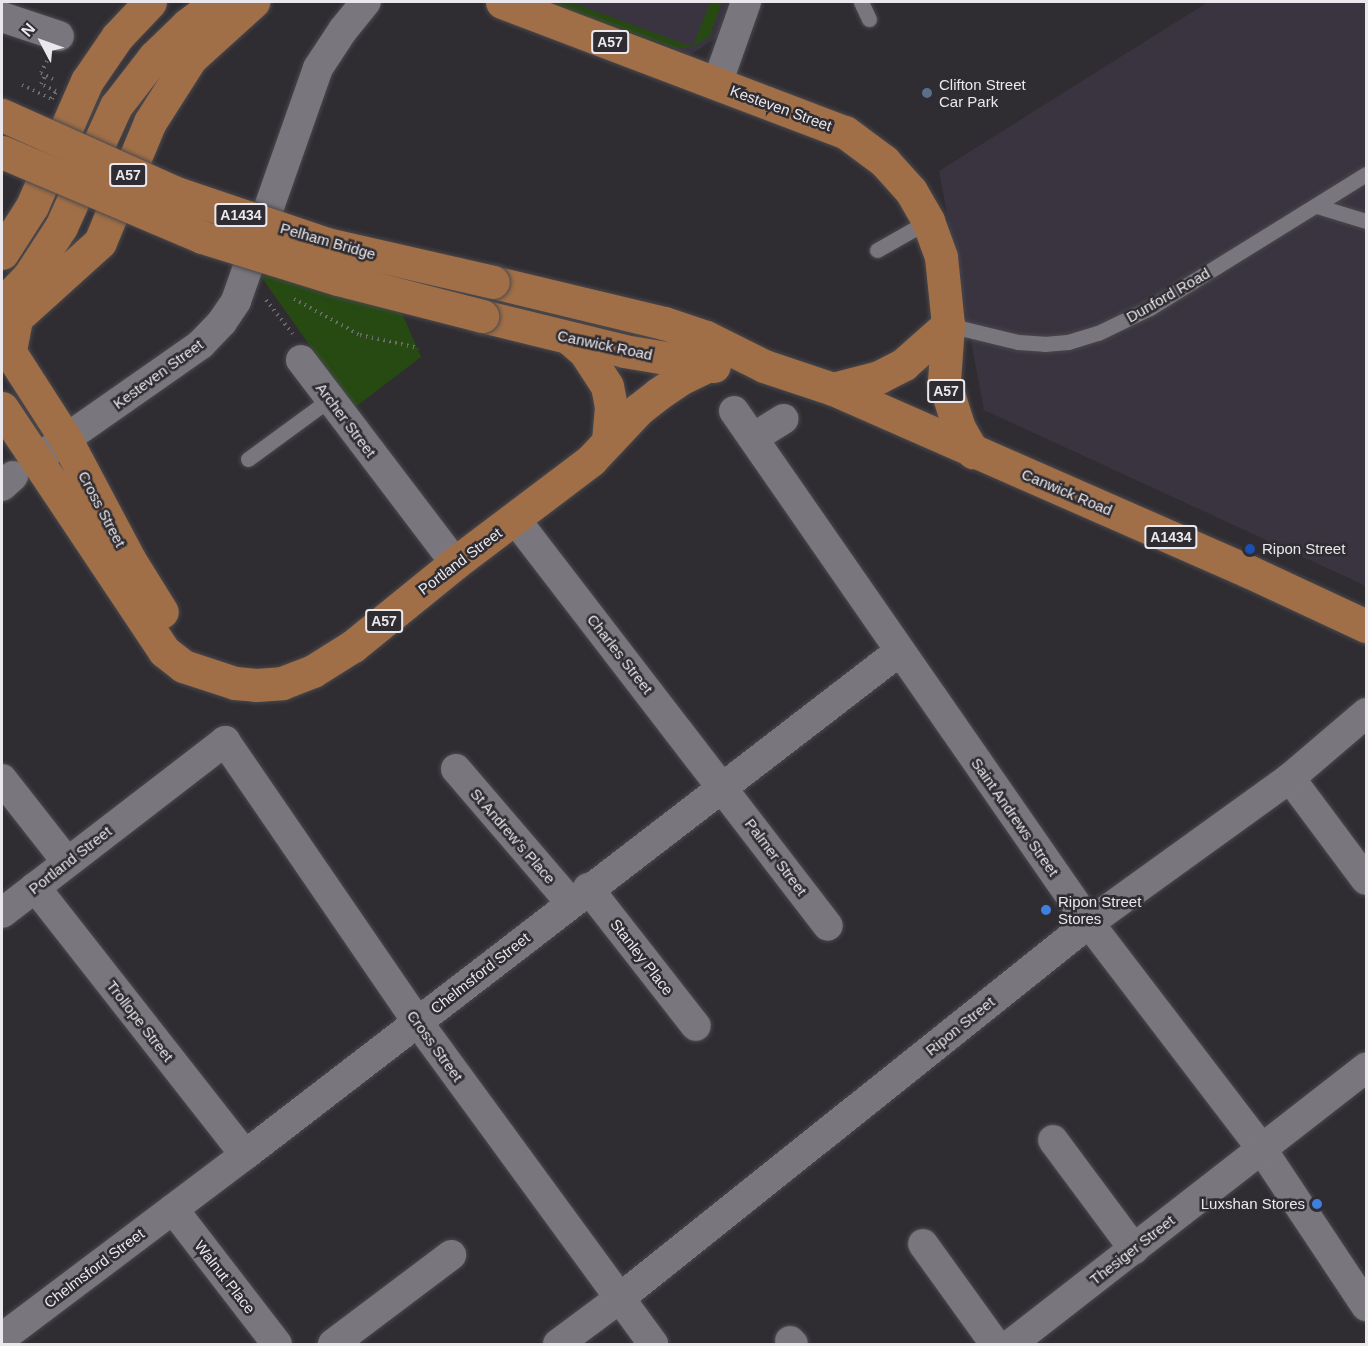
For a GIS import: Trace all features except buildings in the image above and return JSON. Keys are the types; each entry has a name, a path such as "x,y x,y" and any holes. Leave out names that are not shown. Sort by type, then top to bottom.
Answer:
{"main road":[{"path":"2,253 32,206 87,81 117,37 150,2"},
{"name":"A57","path":"2,304 29,276 61,227 116,106 154,57 187,25 218,2"},
{"name":"A57","path":"6,345 16,318 99,242 150,122 191,58 253,2"},
{"name":"Kesteven Street","path":"502,2 845,132 884,161 911,191 928,220 941,257 948,325 944,381 958,428 973,452"},
{"name":"Pelham Bridge","path":"2,115 176,194 327,244 493,282"},
{"name":"Canwick Road","path":"2,152 202,237 338,279 569,338 707,366 764,366"},
{"name":"Canwick Road","path":"493,282 706,337 764,366 833,389 1250,572 1366,626"},
{"path":"833,389 879,377 904,364 948,325"},
{"path":"569,338 591,359 607,386 611,407 608,441"},
{"name":"Cross Street","path":"6,345 64,438 157,605 221,679"},
{"name":"Portland Street","path":"221,679 256,685 282,683 313,671 353,646 455,563 591,460 658,394 707,366"},
{"name":"Cross Street","path":"2,408 17,474 164,651 183,666 221,679"}],"street":[{"name":"Kesteven Street","path":"17,474 64,438 201,344 222,322 236,301 318,68 348,22 366,2"},
{"path":"717,84 746,2"},
{"path":"2,16 58,36"},
{"name":"Archer Street","path":"301,360 455,563"},
{"name":"Saint Andrews Street","path":"734,411 1089,923 1261,1148 1366,1306"},
{"path":"753,438 784,419"},
{"name":"Charles Street","path":"515,519 724,788"},
{"name":"Chelmsford Street","path":"2,1338 245,1155 900,651"},
{"name":"Ripon Street","path":"558,1344 620,1298 1089,923 1290,778 1366,713"},
{"name":"Portland Street","path":"2,913 225,741"},
{"name":"Cross Street","path":"225,741 417,1021 653,1344"},
{"name":"St Andrew's Place","path":"456,769 580,896"},
{"path":"1290,778 1366,880"},
{"path":"2,780 67,862"},
{"name":"Palmer Street","path":"724,788 828,926"},
{"name":"Trollope Street","path":"35,887 245,1155"},
{"name":"Stanley Place","path":"580,896 696,1026"},
{"name":"Thesiger Street","path":"1011,1344 1366,1068"},
{"path":"1053,1140 1134,1249"},
{"name":"Walnut Place","path":"173,1209 277,1344"},
{"path":"924,1244 994,1344"},
{"path":"333,1344 451,1255"}],"lane":[{"path":"861,2 869,19"},
{"name":"Dunford Road","path":"948,325 1018,342 1044,344 1083,338 1150,309 1366,174"},
{"path":"1317,206 1366,221"},
{"path":"877,250 928,220"},
{"path":"248,459 330,399"}],"path":[{"path":"22,85 52,99 56,92 41,84 45,76"},
{"path":"245,273 292,332 301,360"},
{"path":"287,296 360,335 419,348"}],"shaded area":[{"path":"556,2 727,2 718,37 690,55"},
{"path":"1208,2 1366,2 1366,586 984,410 939,171"}],"green space":[{"path":"547,2 570,2 692,47 674,48"},
{"path":"710,2 722,2 710,36 693,47"},
{"path":"275,265 398,304 421,357 354,408 262,278"}],"place":[{"name":"Clifton Street Car Park","path":"927,93"},
{"name":"Ripon Street","path":"1250,549"},
{"name":"Ripon Street Stores","path":"1046,910"},
{"name":"Luxshan Stores","path":"1317,1204"}]}
